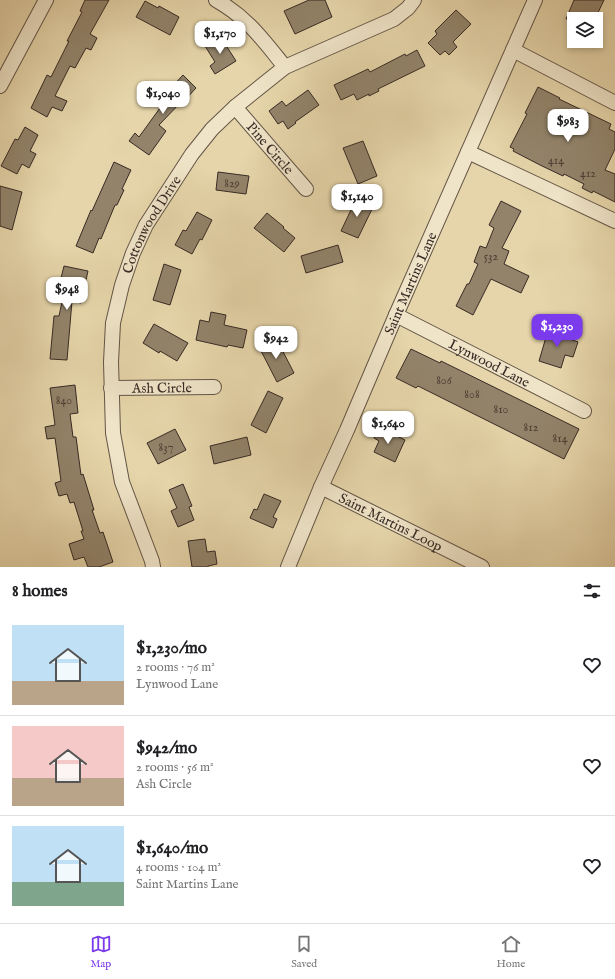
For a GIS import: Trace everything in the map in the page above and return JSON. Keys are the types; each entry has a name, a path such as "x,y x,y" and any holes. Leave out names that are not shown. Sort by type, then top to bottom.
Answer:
{"street":[{"path":"0,86 46,0"},
{"path":"216,0 243,17 256,30 285,67"},
{"name":"Cottonwood Drive","path":"153,567 122,482 113,433 110,362 113,323 122,284 133,253 146,225 192,154 212,128 235,107 285,67 394,19 408,8 414,0"},
{"name":"Saint Martins Lane","path":"288,567 321,487 348,430 396,315 534,0"},
{"path":"513,50 615,103"},
{"name":"Pine Circle","path":"235,107 306,190"},
{"path":"468,152 615,222"},
{"name":"Lynwood Lane","path":"396,315 584,411"},
{"name":"Ash Circle","path":"111,388 214,387"},
{"name":"Saint Martins Loop","path":"321,487 482,567"}],"building":[{"path":"85,0 109,0 90,34 97,38 91,50 86,48 75,68 70,66 55,96 67,101 62,111 52,107 47,117 31,108 47,75 51,77 69,41 67,41 82,12 80,11"},
{"path":"309,0 325,0 332,17 295,34 284,11"},
{"path":"574,0 604,0 598,12 569,12"},
{"path":"145,1 158,8 159,6 179,17 170,35 136,17"},
{"path":"456,10 471,24 453,42 457,47 449,55 445,51 440,55 428,43 437,34 435,31"},
{"path":"220,36 236,61 215,74 210,66 215,62 205,46"},
{"path":"417,50 425,66 378,89 379,91 369,96 369,94 357,100 354,94 341,100 334,85 368,69 370,72 405,54 406,56"},
{"path":"183,75 196,88 159,125 166,131 149,155 129,141 135,133 139,137 160,108 156,104"},
{"path":"538,87 560,98 559,99 611,124 609,129 615,132 615,149 605,170 615,174 615,202 593,191 592,193 582,188 584,184 564,174 563,176 540,165 513,151 514,149 510,147 527,114 525,113"},
{"path":"308,90 319,105 295,122 296,123 288,129 283,121 278,124 269,111 282,101 286,106"},
{"path":"25,127 38,135 30,151 36,154 29,168 22,164 17,174 1,166 15,139 18,140"},
{"path":"363,141 377,176 358,184 343,148"},
{"path":"114,162 131,170 122,189 124,190 117,205 115,205 101,239 99,238 93,253 76,246"},
{"path":"218,172 249,176 246,194 216,190"},
{"path":"0,186 22,192 12,230 0,226"},
{"path":"357,197 374,205 358,238 341,231"},
{"path":"501,201 521,211 502,248 509,251 504,264 529,276 521,293 491,279 473,315 456,306 467,284 469,284 478,264 474,262 480,246 486,248 494,228 489,225"},
{"path":"197,212 212,220 202,240 200,239 192,254 175,245 183,230 186,231"},
{"path":"267,213 295,238 284,252 254,228"},
{"path":"338,245 343,262 306,273 301,256"},
{"path":"164,264 181,270 170,305 153,300"},
{"path":"64,266 88,271 81,303 72,301 67,360 50,359 54,316 59,316 66,283 60,282"},
{"path":"211,312 226,315 224,325 247,330 243,348 228,345 227,347 196,340 200,320 209,322"},
{"path":"154,324 188,343 177,361 160,351 159,353 143,343"},
{"path":"549,327 569,333 567,338 578,342 573,357 565,355 561,368 539,361"},
{"path":"276,338 294,373 277,382 259,347"},
{"path":"411,349 440,363 441,361 579,429 564,459 418,386 416,388 396,378"},
{"path":"75,385 78,413 70,414 73,437 76,437 81,475 83,474 94,510 92,510 100,533 103,532 113,562 99,567 88,567 84,557 74,560 69,544 84,539 81,531 83,531 74,502 70,503 67,494 59,496 55,483 61,481 55,438 47,439 45,427 55,425 50,388"},
{"path":"268,391 283,398 266,433 251,425"},
{"path":"379,427 405,440 395,462 374,452 379,441 374,438"},
{"path":"175,429 186,450 158,464 147,443"},
{"path":"247,437 251,455 214,464 210,446"},
{"path":"183,484 192,506 189,507 194,520 178,527 171,511 177,508 169,490"},
{"path":"264,494 281,501 273,517 277,519 273,528 250,518 254,509 257,510"},
{"path":"205,539 207,552 215,551 217,564 208,567 192,567 188,541"}]}
